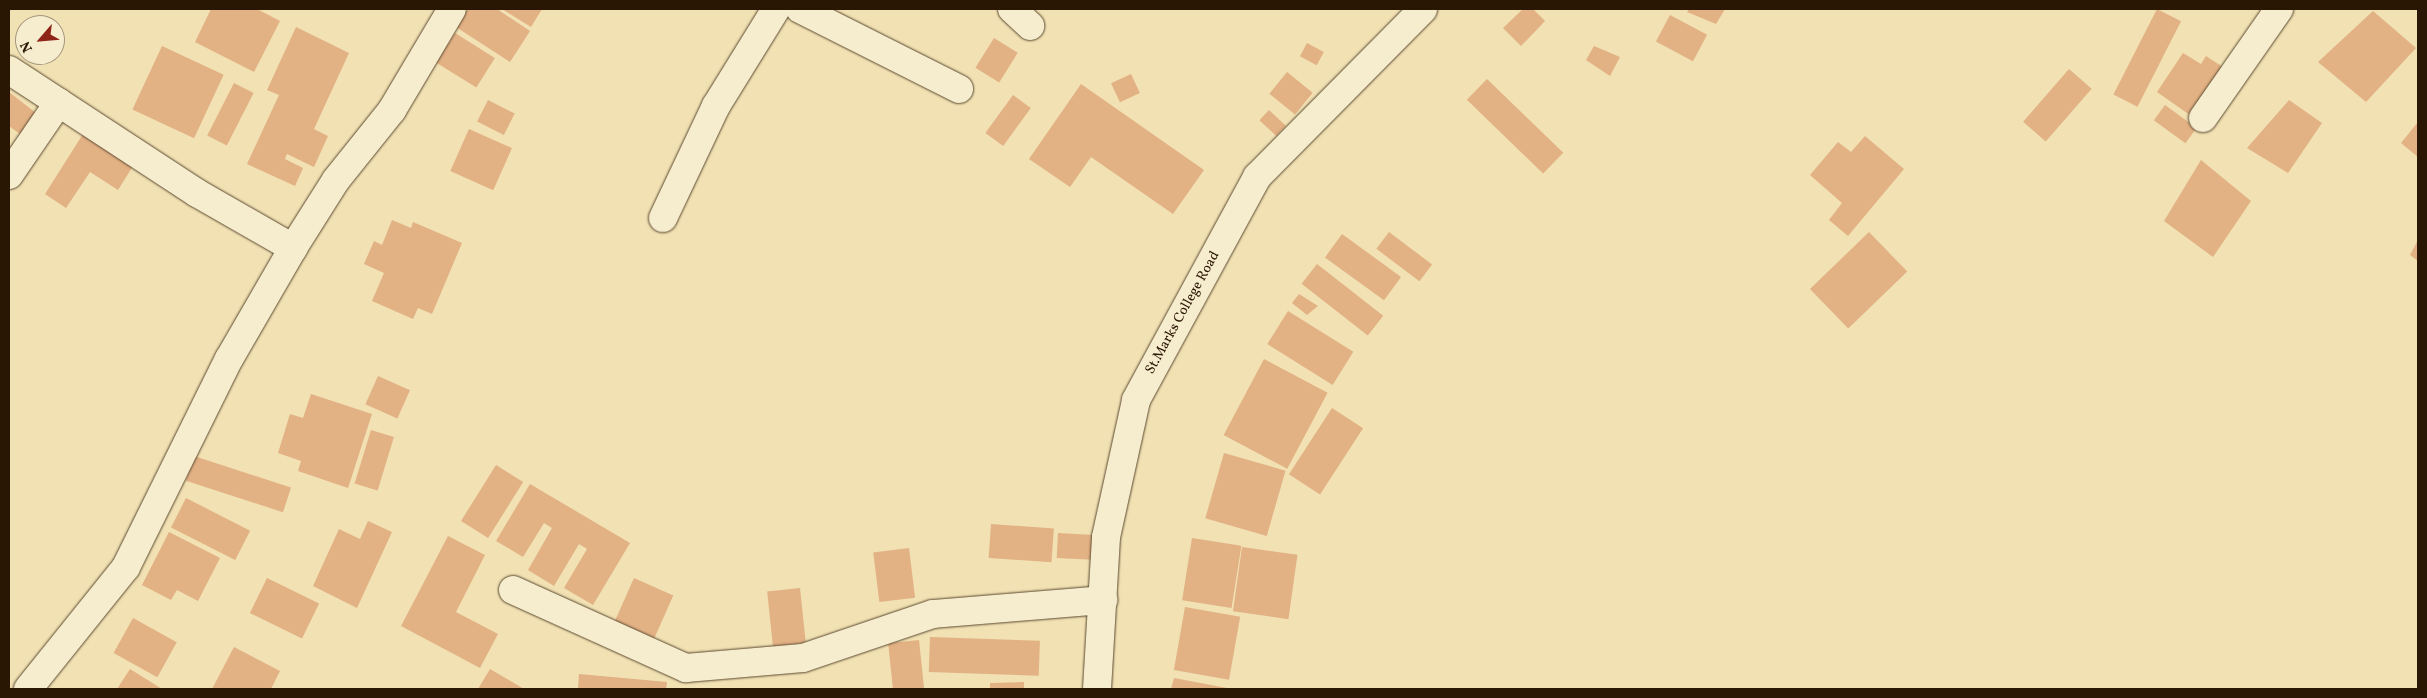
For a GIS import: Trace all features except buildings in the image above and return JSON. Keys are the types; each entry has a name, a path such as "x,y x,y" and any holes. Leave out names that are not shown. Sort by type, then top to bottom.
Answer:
{"street":[{"path":"28,689 126,567 229,359 293,248 336,180 392,110 452,9"},
{"path":"663,218 716,106 776,9"},
{"path":"800,9 959,89"},
{"name":"St.Marks College Road","path":"1097,689 1106,538 1136,400 1257,176 1423,9"},
{"path":"2203,118 2279,9"},
{"path":"9,70 198,193 293,248"},
{"path":"9,175 59,102"},
{"path":"514,590 686,668 803,658 933,614 1103,600"}]}
